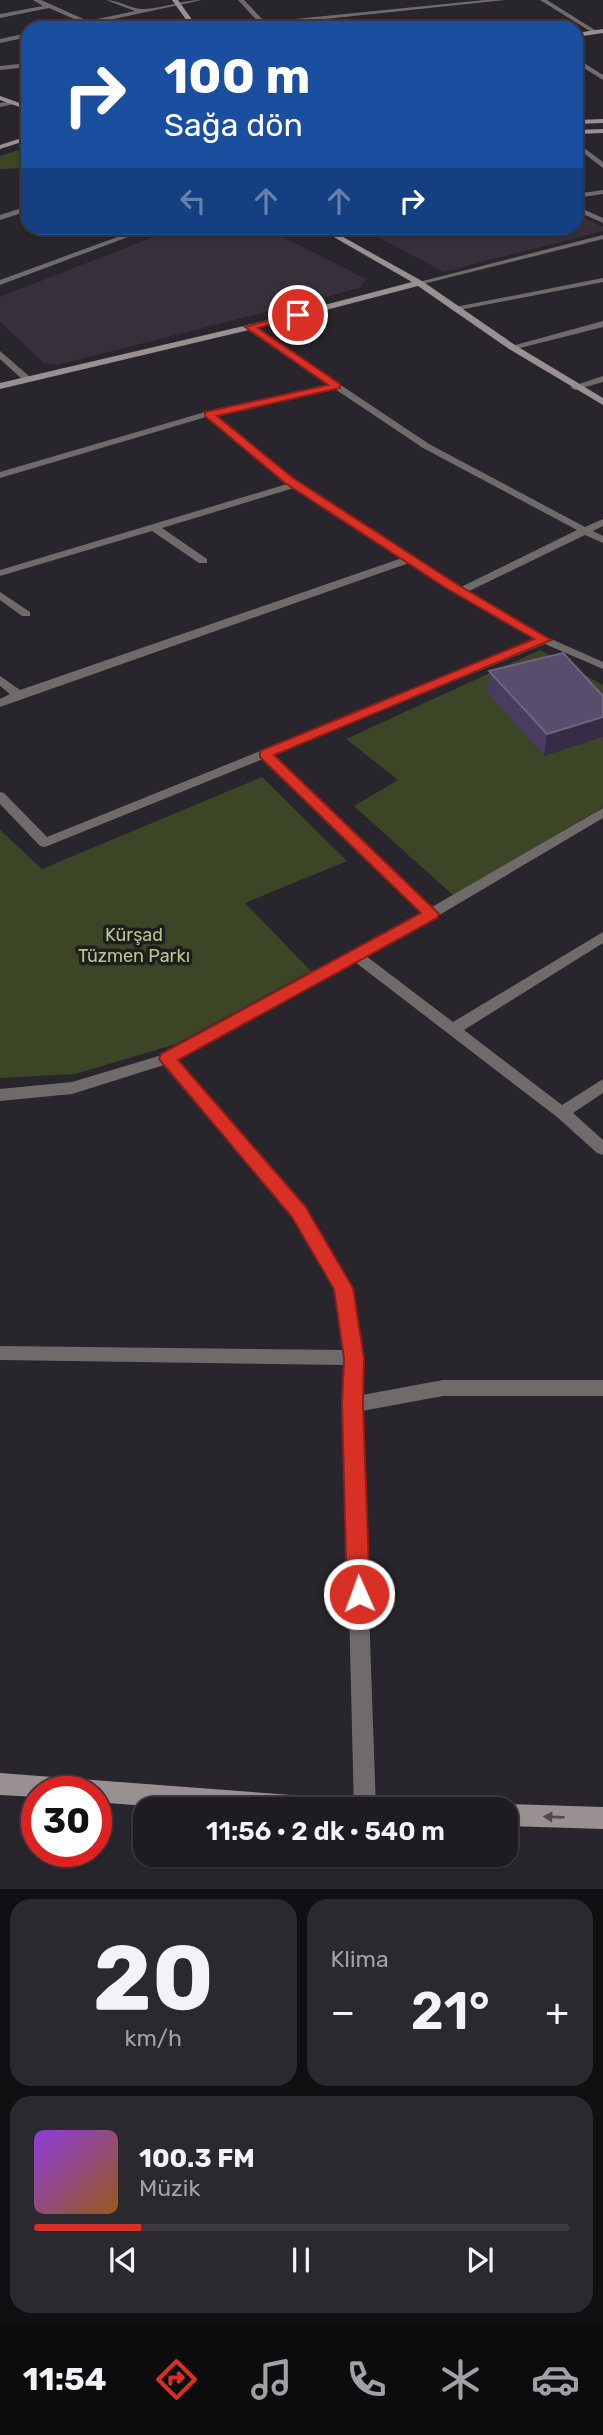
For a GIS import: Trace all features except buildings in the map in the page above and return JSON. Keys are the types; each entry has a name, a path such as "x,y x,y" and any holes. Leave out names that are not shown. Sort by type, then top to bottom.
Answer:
{"street":[{"path":"36,0 83,21"},
{"path":"109,0 141,12"},
{"path":"104,21 122,19 177,2 199,0"},
{"path":"241,0 260,21"},
{"path":"395,0 416,9"},
{"path":"471,0 478,3"},
{"path":"309,21 502,0"},
{"path":"543,0 580,21"},
{"path":"177,2 190,21"},
{"path":"0,16 50,6"},
{"path":"583,23 599,32"},
{"path":"0,41 21,36"},
{"path":"583,65 603,78"},
{"path":"0,68 21,66"},
{"path":"0,98 21,106"},
{"path":"0,105 12,103"},
{"path":"583,122 603,121"},
{"path":"583,132 603,131"},
{"path":"0,147 21,140"},
{"path":"583,150 603,166"},
{"path":"583,195 603,192"},
{"path":"0,218 21,210"},
{"path":"583,211 603,221"},
{"path":"0,284 130,235"},
{"path":"334,235 419,283 575,387 603,402"},
{"path":"0,386 250,327 603,237"},
{"path":"454,308 603,280"},
{"path":"512,346 603,324"},
{"path":"250,327 426,446 603,540"},
{"path":"0,354 27,379"},
{"path":"575,387 603,379"},
{"path":"0,475 208,414 337,386"},
{"path":"208,414 289,480 461,592 545,640 603,666"},
{"path":"0,573 297,484"},
{"path":"461,592 603,522"},
{"path":"154,527 203,561"},
{"path":"0,703 410,559"},
{"path":"0,595 26,614"},
{"path":"0,796 45,843 545,640"},
{"path":"0,680 18,695"},
{"path":"265,754 431,914"},
{"path":"0,1095 72,1088 167,1059 431,914 603,812"},
{"path":"454,1029 603,937"},
{"path":"355,955 562,1113 603,1149"},
{"path":"167,1059 298,1212 344,1288 354,1358 353,1405 366,1797"},
{"path":"562,1113 603,1086"},
{"path":"0,1353 354,1358"},
{"path":"353,1405 443,1388 603,1388"},
{"path":"0,1784 172,1797"},
{"path":"518,1815 603,1818"}],"shaded area":[{"path":"583,217 603,227 603,231 444,272 374,235 583,235"},
{"path":"158,235 279,235 366,279 360,288 57,365 44,363 0,322 0,297"}],"green space":[{"path":"21,149 21,168 0,169 0,156"},
{"path":"540,650 603,685 603,807 455,897 354,806 398,780 346,739"},
{"name":"Kürşad Tüzmen Parkı","path":"262,777 347,861 245,903 311,971 176,1044 75,1074 0,1078 0,830 42,869"}],"route":[{"path":"298,315 250,327 337,386 208,414 289,480 451,585 545,640 265,754 431,914 167,1059 298,1212 344,1288 354,1358 359,1594"}]}
